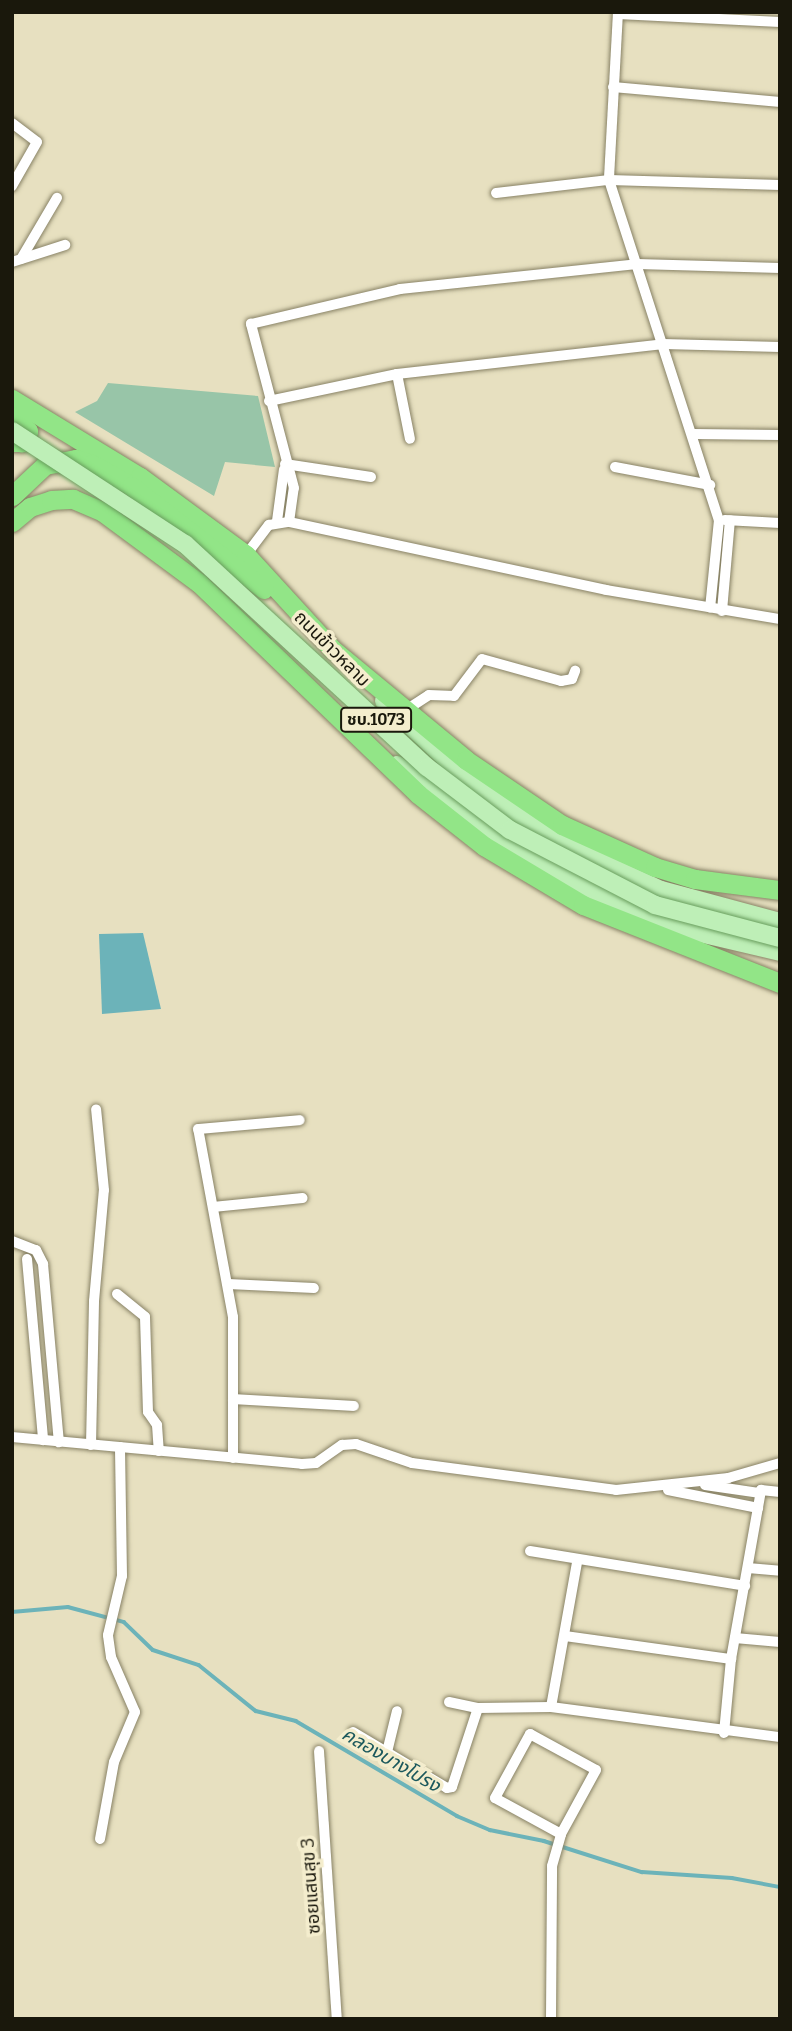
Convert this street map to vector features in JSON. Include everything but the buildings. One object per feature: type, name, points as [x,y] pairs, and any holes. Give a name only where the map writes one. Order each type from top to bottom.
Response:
[{"type":"highway","name":"ถนนข้าวหลาม","points":[[12,400],[140,477],[246,555],[295,613],[332,649]]},
{"type":"highway","points":[[12,416],[28,431],[25,440],[12,442]]},
{"type":"highway","points":[[12,496],[45,465],[76,459],[92,464],[131,486],[295,613]]},
{"type":"highway","points":[[12,522],[30,507],[51,500],[73,499],[103,512],[199,583],[374,748],[418,794],[484,846],[583,905],[780,983]]},
{"type":"highway","points":[[332,649],[466,760],[590,840],[695,879],[780,890]]},
{"type":"main road","name":"ถนนข้าวหลาม","points":[[12,431],[185,544],[427,767],[510,830],[655,905],[780,938]]},
{"type":"main road","name":"ถนนข้าวหลาม","points":[[332,649],[433,751],[474,785],[564,845],[615,870],[694,901],[780,922]]},
{"type":"main road","points":[[374,748],[505,842],[604,898],[687,930],[780,952]]},
{"type":"street","points":[[716,610],[725,520],[710,485],[609,180],[618,13],[780,22]]},
{"type":"street","points":[[613,88],[780,102]]},
{"type":"street","points":[[12,123],[37,142],[12,186]]},
{"type":"street","points":[[496,193],[609,180],[780,185]]},
{"type":"street","points":[[17,260],[57,198]]},
{"type":"street","points":[[17,260],[65,244]]},
{"type":"street","points":[[283,522],[285,464],[251,324],[400,289],[637,264],[780,268]]},
{"type":"street","points":[[269,401],[397,374],[663,344],[780,347]]},
{"type":"street","points":[[397,374],[410,439]]},
{"type":"street","points":[[693,433],[780,435]]},
{"type":"street","points":[[285,464],[371,477]]},
{"type":"street","points":[[615,467],[710,485]]},
{"type":"street","points":[[725,520],[780,523]]},
{"type":"street","points":[[246,555],[259,534],[283,522],[399,548],[716,610],[780,619]]},
{"type":"street","points":[[406,710],[429,695],[454,696],[482,659],[561,681],[572,679],[575,671]]},
{"type":"street","points":[[91,1445],[94,1301],[104,1190],[96,1109]]},
{"type":"street","points":[[233,1458],[228,1283],[198,1129],[300,1120]]},
{"type":"street","points":[[214,1207],[303,1198]]},
{"type":"street","points":[[12,1241],[36,1250],[43,1264],[59,1442]]},
{"type":"street","points":[[27,1259],[43,1440]]},
{"type":"street","points":[[228,1283],[314,1288]]},
{"type":"street","points":[[117,1294],[145,1317],[148,1412],[157,1425],[159,1451]]},
{"type":"street","points":[[233,1399],[354,1406]]},
{"type":"street","points":[[12,1437],[316,1463],[342,1445],[356,1444],[412,1463],[587,1489],[691,1483],[780,1463]]},
{"type":"street","points":[[100,1839],[114,1762],[135,1712],[111,1657],[111,1620],[122,1576],[120,1447]]},
{"type":"street","points":[[691,1483],[760,1493],[761,1490],[780,1492]]},
{"type":"street","points":[[654,1487],[758,1508]]},
{"type":"street","points":[[724,1733],[730,1659],[760,1493]]},
{"type":"street","points":[[530,1551],[577,1562],[745,1586]]},
{"type":"street","points":[[551,1707],[577,1562]]},
{"type":"street","points":[[748,1569],[780,1571]]},
{"type":"street","points":[[565,1636],[730,1659]]},
{"type":"street","points":[[735,1638],[780,1642]]},
{"type":"street","points":[[449,1702],[478,1708],[551,1707],[724,1733],[780,1737]]},
{"type":"street","points":[[353,1732],[452,1787],[478,1708]]},
{"type":"street","points":[[387,1752],[397,1711]]},
{"type":"street","points":[[551,2019],[556,1854],[561,1836],[596,1770],[530,1734],[495,1798],[561,1836]]},
{"type":"street","name":"ซอยแสนสุข 3","points":[[319,1751],[337,2019]]},
{"type":"green space","points":[[108,383],[258,396],[275,467],[225,462],[214,496],[75,412],[97,401]]},
{"type":"water","points":[[143,933],[161,1009],[102,1014],[99,934]]},
{"type":"waterway","name":"คลองบางโปรง","points":[[12,1612],[68,1607],[124,1622],[153,1650],[199,1665],[256,1711],[296,1721],[457,1816],[490,1830],[544,1841],[642,1872],[732,1878],[780,1887]]}]
